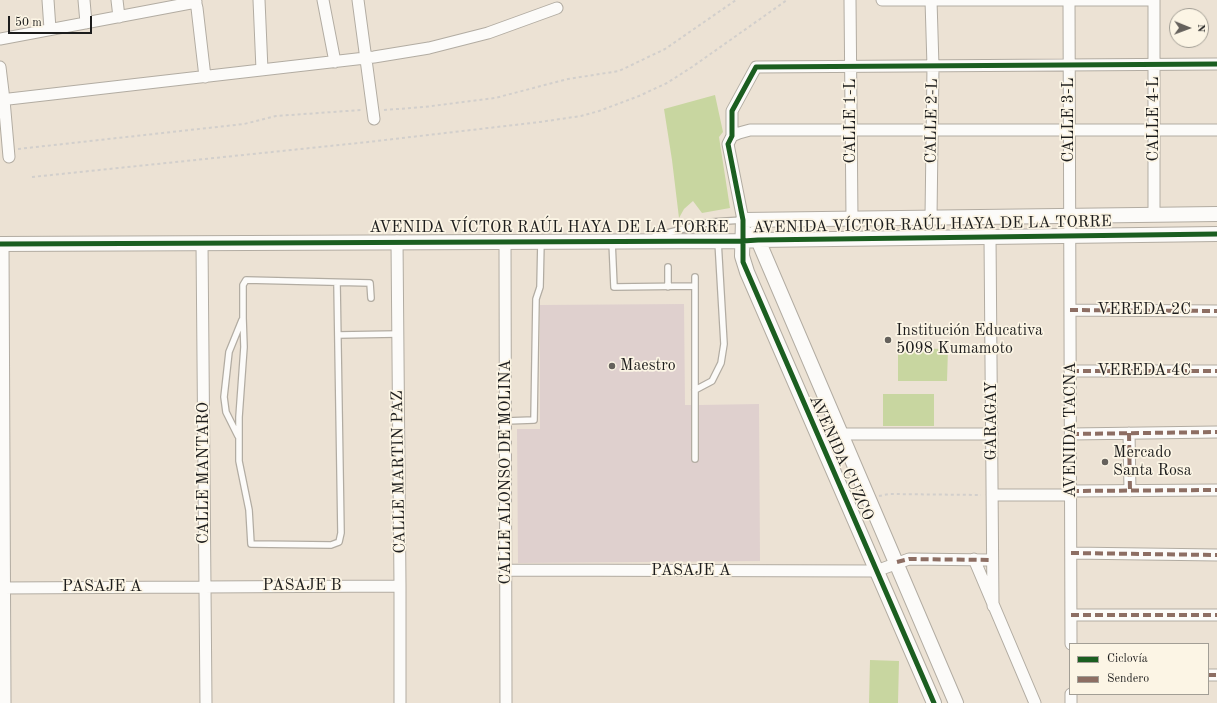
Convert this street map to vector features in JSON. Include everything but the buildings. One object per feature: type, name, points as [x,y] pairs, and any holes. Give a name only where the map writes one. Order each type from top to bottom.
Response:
[{"type":"street","points":[[48,0],[50,29]]},
{"type":"street","points":[[84,0],[86,23]]},
{"type":"street","points":[[117,0],[119,17]]},
{"type":"street","points":[[259,0],[262,70]]},
{"type":"street","points":[[323,0],[335,62]]},
{"type":"street","points":[[358,0],[374,118]]},
{"type":"street","name":"CALLE 1-L","points":[[850,0],[852,218]]},
{"type":"street","points":[[882,0],[1147,0]]},
{"type":"street","name":"CALLE 2-L","points":[[931,0],[933,66],[931,217]]},
{"type":"street","name":"CALLE 3-L","points":[[1069,0],[1069,216]]},
{"type":"street","name":"CALLE 4-L","points":[[1154,0],[1154,215]]},
{"type":"street","points":[[0,39],[195,1],[205,77]]},
{"type":"street","points":[[2,100],[335,62],[429,48],[488,33],[557,8]]},
{"type":"street","points":[[747,219],[728,144],[732,136],[732,111],[756,68],[1217,64]]},
{"type":"street","points":[[0,67],[2,100],[9,157]]},
{"type":"street","points":[[732,136],[750,130],[1217,130]]},
{"type":"street","name":"AVENIDA VÍCTOR RAÚL HAYA DE LA TORRE","points":[[747,219],[1217,214]]},
{"type":"street","name":"AVENIDA TACNA","points":[[1069,216],[1071,371],[1071,643]]},
{"type":"street","name":"AVENIDA CUZCO","points":[[747,219],[758,240],[956,703]]},
{"type":"street","name":"AVENIDA CUZCO","points":[[747,219],[743,241],[743,262],[746,272],[934,703]]},
{"type":"street","name":"AVENIDA VÍCTOR RAÚL HAYA DE LA TORRE","points":[[2,244],[743,241],[1217,234]]},
{"type":"street","name":"GARAGAY","points":[[990,237],[993,606]]},
{"type":"street","name":"CALLE MARTIN PAZ","points":[[397,242],[400,703]]},
{"type":"street","name":"CALLE ALONSO DE MOLINA","points":[[506,242],[506,703]]},
{"type":"street","name":"CALLE MANTARO","points":[[202,243],[206,703]]},
{"type":"street","points":[[2,244],[3,588],[5,703]]},
{"type":"street","name":"VEREDA 2C","points":[[1070,310],[1217,311]]},
{"type":"street","name":"VEREDA 4C","points":[[1071,371],[1217,371]]},
{"type":"street","points":[[1071,434],[1217,432]]},
{"type":"street","points":[[1129,433],[1130,491]]},
{"type":"street","points":[[841,434],[992,434]]},
{"type":"street","points":[[992,496],[1130,491],[1217,490]]},
{"type":"street","points":[[1071,553],[1217,555]]},
{"type":"street","points":[[876,571],[897,562],[909,559],[992,560]]},
{"type":"street","points":[[974,559],[1035,703]]},
{"type":"street","name":"PASAJE A","points":[[506,570],[876,571]]},
{"type":"street","name":"PASAJE B","points":[[204,587],[400,586]]},
{"type":"street","name":"PASAJE A","points":[[3,588],[204,587]]},
{"type":"street","points":[[1071,615],[1217,615]]},
{"type":"lane","name":"AVENIDA VÍCTOR RAÚL HAYA DE LA TORRE","points":[[637,241],[711,222],[747,219]]},
{"type":"lane","points":[[506,421],[534,420],[536,298],[540,287],[540,241]]},
{"type":"lane","points":[[612,241],[614,287],[695,286]]},
{"type":"lane","points":[[695,390],[712,381],[721,363],[724,344],[718,241]]},
{"type":"lane","points":[[668,267],[668,287]]},
{"type":"lane","points":[[695,277],[695,459]]},
{"type":"lane","points":[[337,283],[341,532],[338,542],[331,545],[251,544],[249,510],[240,461],[239,439],[244,347],[243,285],[246,280],[370,283],[371,298]]},
{"type":"lane","points":[[239,439],[226,412],[224,397],[230,352],[243,318]]},
{"type":"lane","points":[[338,335],[398,334]]},
{"type":"path","points":[[32,177],[368,142],[581,116],[640,96],[667,84],[787,0]]},
{"type":"path","points":[[868,497],[889,494],[992,496]]},
{"type":"green space","points":[[715,95],[723,132],[719,137],[730,208],[702,213],[693,201],[684,209],[679,218],[664,109]]},
{"type":"green space","points":[[898,348],[948,349],[947,381],[898,381]]},
{"type":"green space","points":[[883,394],[934,394],[934,426],[883,426]]},
{"type":"green space","points":[[870,660],[899,661],[898,703],[869,703]]},
{"type":"marked path","points":[[1070,310],[1217,311]]},
{"type":"marked path","points":[[1071,371],[1217,371]]},
{"type":"marked path","points":[[1071,434],[1217,432]]},
{"type":"marked path","points":[[1129,433],[1130,491]]},
{"type":"marked path","points":[[1071,491],[1217,490]]},
{"type":"marked path","points":[[1071,553],[1217,555]]},
{"type":"marked path","points":[[897,562],[909,559],[992,560]]},
{"type":"marked path","points":[[1071,615],[1217,615]]},
{"type":"marked path","points":[[1209,675],[1217,675]]},
{"type":"cycle path","points":[[934,703],[743,262],[743,220],[728,144],[732,136],[732,111],[756,67],[1217,64]]},
{"type":"cycle path","points":[[0,244],[743,241],[1217,234]]},
{"type":"place","name":"Institución Educativa 5098 Kumamoto","points":[[888,340]]},
{"type":"place","name":"Maestro","points":[[612,366]]},
{"type":"place","name":"Mercado Santa Rosa","points":[[1105,462]]}]
